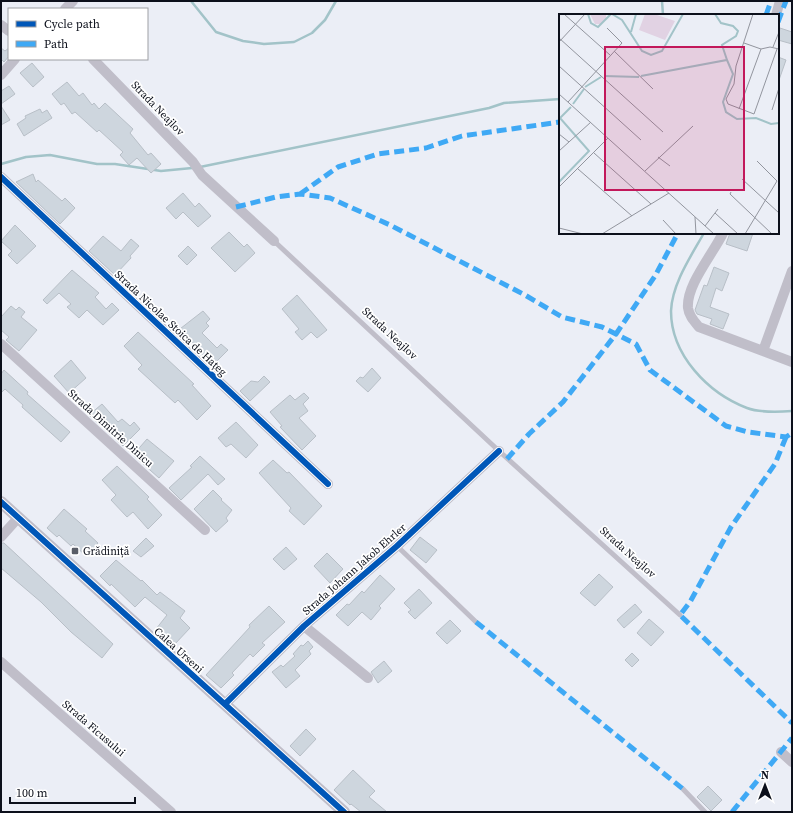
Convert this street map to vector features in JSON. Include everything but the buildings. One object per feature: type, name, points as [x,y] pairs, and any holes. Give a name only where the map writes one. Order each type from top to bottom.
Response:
[{"type":"street","points":[[65,8],[73,1]]},
{"type":"street","points":[[776,14],[780,1]]},
{"type":"street","points":[[1,75],[15,60]]},
{"type":"street","name":"Strada Neajlov","points":[[94,60],[193,162],[202,176],[274,241]]},
{"type":"street","name":"Strada Nicolae Stoica de Hațeg","points":[[1,177],[328,484]]},
{"type":"street","points":[[723,234],[702,270],[690,295],[688,308],[691,319],[698,327],[792,362]]},
{"type":"street","points":[[763,351],[792,271]]},
{"type":"street","name":"Strada Dimitrie Dinicu","points":[[1,344],[205,530]]},
{"type":"street","name":"Strada Johann Jakob Ehrler","points":[[225,704],[304,626],[397,546],[498,451]]},
{"type":"street","name":"Calea Urseni","points":[[1,502],[344,812]]},
{"type":"street","points":[[1,537],[18,518]]},
{"type":"street","points":[[304,626],[368,678]]},
{"type":"street","name":"Strada Ficusului","points":[[1,662],[171,812]]},
{"type":"street","points":[[781,752],[792,762]]},
{"type":"lane","name":"Strada Neajlov","points":[[274,241],[498,451],[680,615]]},
{"type":"lane","points":[[397,546],[476,622]]},
{"type":"lane","points":[[683,790],[705,812]]},
{"type":"waterway","points":[[191,1],[216,32],[243,41],[264,44],[294,42],[312,33],[325,20],[336,1]]},
{"type":"waterway","points":[[662,1],[663,14]]},
{"type":"waterway","points":[[200,167],[489,108],[504,103],[559,99]]},
{"type":"waterway","points":[[1,164],[26,157],[50,155],[97,164],[115,164],[161,171],[192,168]]},
{"type":"waterway","points":[[703,234],[683,270],[672,301],[671,311],[677,343],[694,370],[719,393],[747,408],[758,411],[792,411]]},
{"type":"marked path","points":[[766,14],[771,1]]},
{"type":"marked path","points":[[779,19],[786,1]]},
{"type":"marked path","points":[[300,194],[338,167],[378,154],[426,148],[462,136],[559,122]]},
{"type":"marked path","points":[[236,207],[276,197],[300,194],[330,198],[390,225],[525,295],[562,317],[602,327],[636,344],[650,370],[726,426],[748,432],[786,437],[792,433]]},
{"type":"marked path","points":[[507,459],[529,434],[563,402],[616,334],[655,276],[677,234]]},
{"type":"marked path","points":[[786,437],[775,464],[731,527],[690,602],[680,615],[792,723]]},
{"type":"marked path","points":[[476,622],[683,789]]},
{"type":"marked path","points":[[732,812],[792,738]]},
{"type":"cycle path","points":[[1,177],[328,484]]},
{"type":"cycle path","points":[[225,704],[304,626],[397,546],[499,451]]},
{"type":"cycle path","points":[[1,502],[344,812]]},
{"type":"place","name":"Grădiniță","points":[[75,551]]}]
